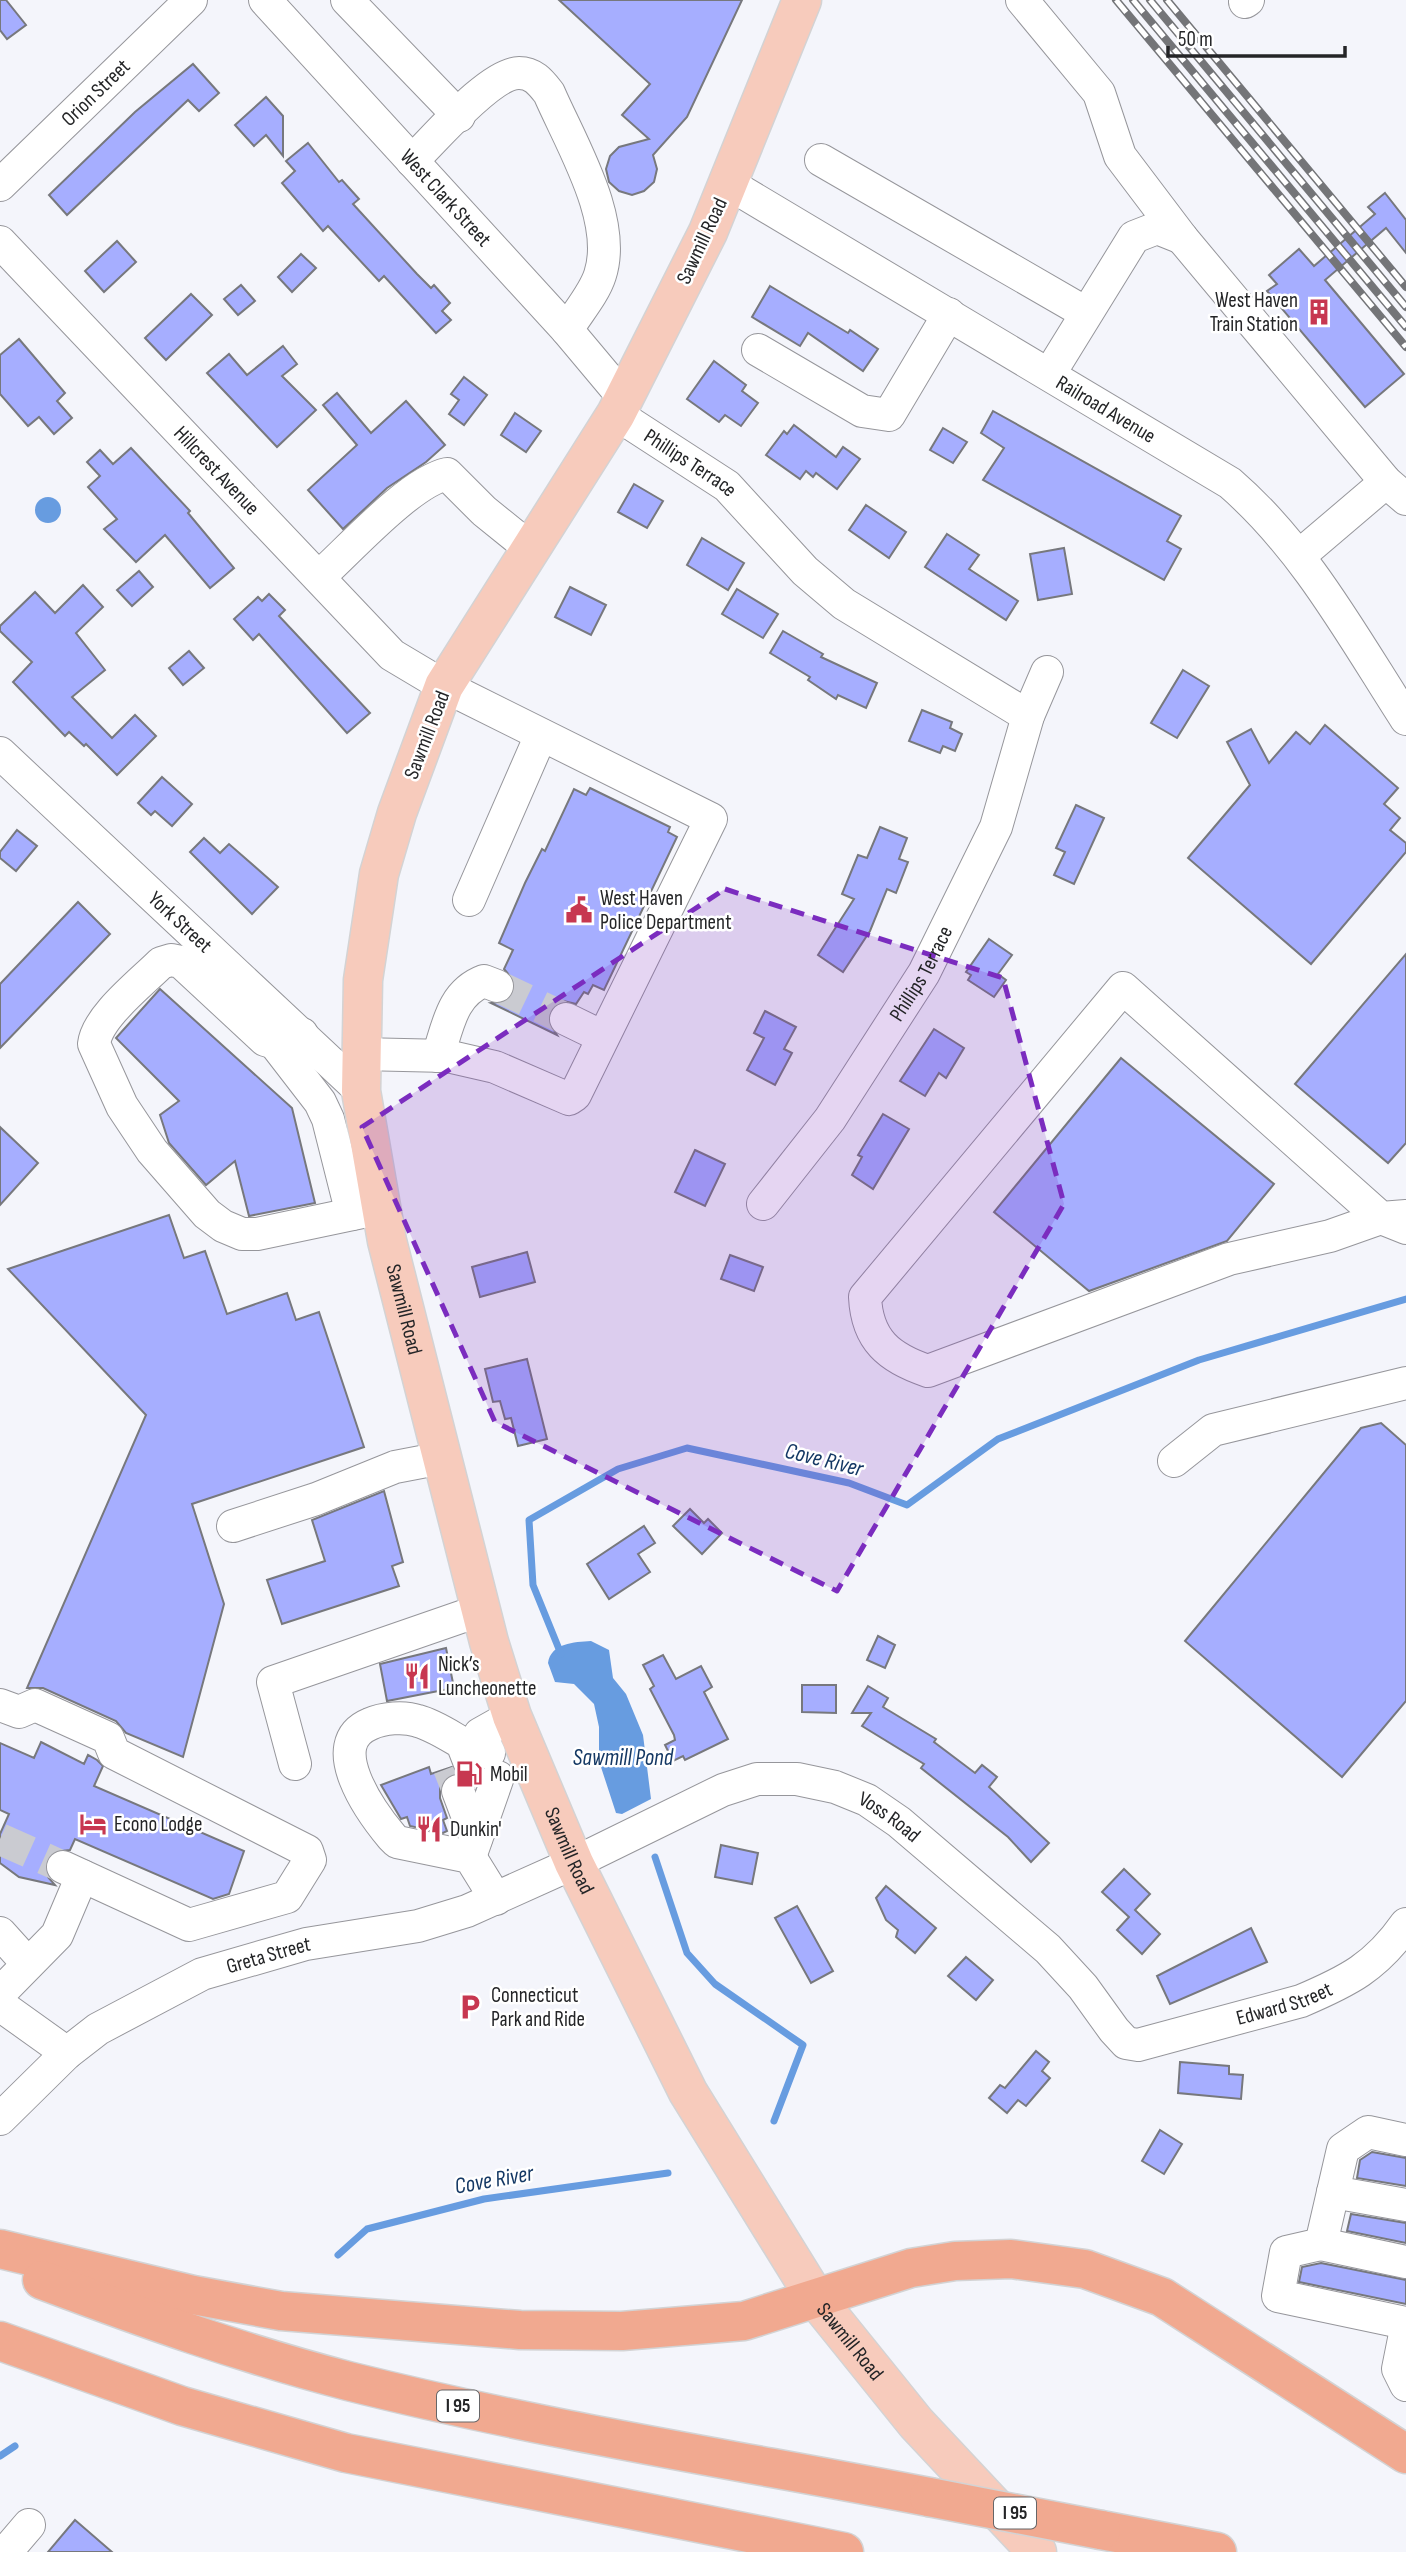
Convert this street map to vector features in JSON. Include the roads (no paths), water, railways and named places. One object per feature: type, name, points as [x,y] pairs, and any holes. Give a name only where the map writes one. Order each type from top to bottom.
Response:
[{"type":"highway","points":[[0,2249],[193,2295],[270,2309],[520,2330],[622,2331],[744,2322],[911,2268],[955,2261],[1012,2259],[1085,2269],[1162,2297],[1406,2454]]},
{"type":"highway","name":"I 95","points":[[0,2263],[184,2332],[347,2381],[514,2417],[1217,2552]]},
{"type":"highway","points":[[0,2341],[182,2406],[346,2452],[844,2552]]},
{"type":"main road","name":"Sawmill Road","points":[[802,0],[708,232],[620,406],[444,685],[397,813],[379,874],[366,958],[360,1054],[366,1211],[442,1458],[481,1611],[477,1778],[574,1863],[688,2092],[816,2299],[916,2423],[1037,2552]]},
{"type":"street","name":"Orion Street","points":[[0,185],[191,0]]},
{"type":"street","name":"West Clark Street","points":[[265,0],[567,330],[620,406]]},
{"type":"street","points":[[347,0],[458,116]]},
{"type":"street","points":[[1022,0],[1099,93],[1120,156],[1182,238],[1396,490],[1299,555]]},
{"type":"street","points":[[412,161],[496,81],[519,73],[537,78],[549,93],[600,212],[606,250],[599,277],[567,330]]},
{"type":"street","points":[[821,160],[1086,313]]},
{"type":"street","name":"Railroad Avenue","points":[[729,184],[1224,478],[1265,514],[1299,555],[1406,719]]},
{"type":"street","points":[[1050,373],[1128,244],[1139,233],[1157,228],[1182,238]]},
{"type":"street","name":"Hillcrest Avenue","points":[[0,242],[320,576],[391,655],[444,685],[711,820],[603,1037]]},
{"type":"street","points":[[758,350],[862,411],[889,415],[949,314]]},
{"type":"street","name":"Phillips Terrace","points":[[620,406],[727,486],[804,571],[844,604],[1028,716]]},
{"type":"street","points":[[320,576],[416,489],[435,477],[447,474],[456,480],[484,511],[531,549]]},
{"type":"street","name":"Phillips Terrace","points":[[763,1204],[830,1119],[924,973],[996,827],[1028,716],[1048,672]]},
{"type":"street","points":[[469,900],[541,735]]},
{"type":"street","name":"York Street","points":[[0,753],[289,1040],[361,1091]]},
{"type":"street","points":[[172,960],[181,962],[265,1040],[289,1040],[328,1119],[366,1211],[257,1234],[242,1234],[223,1226],[207,1214],[131,1122],[94,1044],[95,1032],[161,963],[172,960]]},
{"type":"street","points":[[438,1055],[463,992],[484,981],[497,986]]},
{"type":"street","points":[[1123,988],[1397,1221],[1229,1259],[929,1371],[901,1362],[878,1341],[866,1318],[865,1297],[1123,988]]},
{"type":"street","points":[[360,1054],[438,1055],[495,1067],[569,1099],[575,1095],[603,1037],[566,1019]]},
{"type":"street","points":[[1174,1461],[1213,1430],[1406,1383]]},
{"type":"street","points":[[233,1526],[316,1499],[395,1467],[442,1458]]},
{"type":"street","points":[[295,1764],[273,1682],[481,1611]]},
{"type":"street","points":[[0,1705],[19,1712],[35,1705],[108,1738],[114,1753],[307,1851],[310,1860],[287,1897],[189,1925],[72,1872],[57,1935],[0,1993]]},
{"type":"street","points":[[477,1778],[397,1842],[387,1832],[375,1810],[367,1804],[361,1793],[349,1759],[351,1741],[363,1727],[398,1719],[419,1721],[477,1778],[496,1899]]},
{"type":"street","name":"Voss Road","points":[[574,1863],[741,1783],[757,1779],[797,1779],[835,1787],[867,1800],[913,1833],[1048,1949],[1083,1987],[1126,2043],[1138,2045]]},
{"type":"street","name":"Greta Street","points":[[0,2119],[68,2053],[98,2029],[202,1974],[306,1944],[418,1926],[496,1899],[574,1863]]},
{"type":"street","points":[[287,1897],[306,1944]]},
{"type":"street","name":"Edward Street","points":[[1138,2045],[1301,2001],[1326,1990],[1368,1968],[1389,1948],[1406,1924]]},
{"type":"street","points":[[0,1933],[27,1964]]},
{"type":"street","points":[[0,2005],[68,2053]]},
{"type":"street","points":[[1321,2244],[1343,2149],[1368,2132],[1406,2140]]},
{"type":"street","points":[[1333,2192],[1406,2205]]},
{"type":"street","points":[[1406,2262],[1321,2244],[1286,2252],[1278,2296],[1406,2323]]},
{"type":"street","points":[[1406,2329],[1398,2370],[1406,2385]]},
{"type":"street","points":[[6,2552],[29,2525]]},
{"type":"water","points":[[48,497],[58,500],[61,510],[58,520],[48,523],[38,520],[35,510],[38,500]]},
{"type":"water","name":"Sawmill Pond","points":[[591,1641],[609,1650],[613,1678],[626,1694],[643,1735],[651,1799],[622,1814],[616,1813],[599,1761],[599,1727],[594,1704],[574,1684],[555,1682],[548,1663],[550,1656],[558,1648],[571,1643]]},
{"type":"waterway","name":"Cove River","points":[[561,1654],[533,1585],[529,1520],[618,1469],[687,1448],[849,1483],[907,1505],[998,1439],[1199,1360],[1406,1299]]},
{"type":"waterway","name":"Cove River","points":[[655,1857],[687,1953],[715,1984],[803,2045],[774,2121]]},
{"type":"waterway","name":"Cove River","points":[[338,2255],[367,2229],[484,2199],[668,2173]]},
{"type":"waterway","name":"Cove River","points":[[0,2456],[15,2446]]},
{"type":"tunnel","points":[[497,986],[566,1019]]},
{"type":"tunnel","points":[[449,1768],[458,1791]]},
{"type":"tunnel","points":[[0,1839],[63,1867]]},
{"type":"railway","points":[[1116,0],[1406,347]]},
{"type":"railway","points":[[1133,0],[1406,327]]},
{"type":"railway","points":[[1150,0],[1406,307]]},
{"type":"railway","points":[[1167,0],[1406,287]]},
{"type":"place","name":"West Haven Train Station","points":[[1319,312]]},
{"type":"place","name":"West Haven Police Department","points":[[579,910]]},
{"type":"place","name":"Nick’s Luncheonette","points":[[417,1676]]},
{"type":"place","name":"Mobil","points":[[469,1774]]},
{"type":"place","name":"Econo Lodge","points":[[93,1824]]},
{"type":"place","name":"Dunkin'","points":[[429,1829]]},
{"type":"place","name":"Connecticut Park and Ride","points":[[470,2007]]}]
